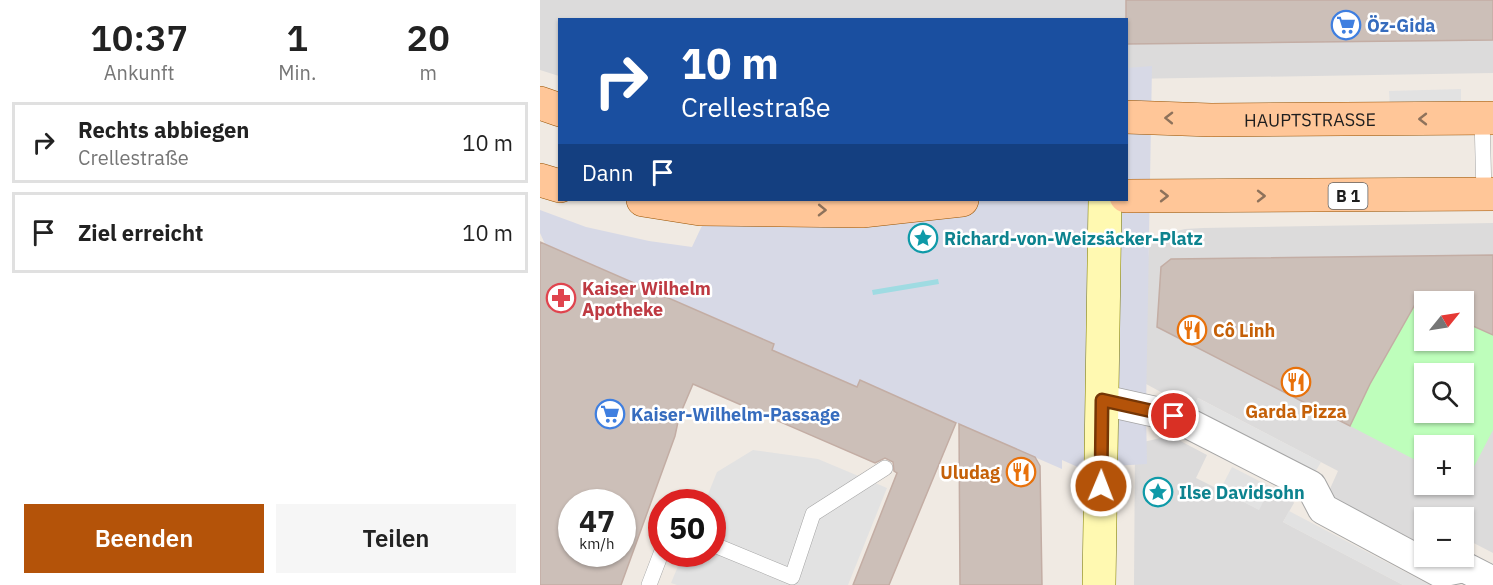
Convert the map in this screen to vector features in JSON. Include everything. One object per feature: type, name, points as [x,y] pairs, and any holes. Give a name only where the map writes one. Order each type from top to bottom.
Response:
[{"type":"main road","points":[[540,103],[558,109]]},
{"type":"main road","name":"HAUPTSTRASSE","points":[[1128,117],[1210,120],[1487,118]]},
{"type":"main road","points":[[540,180],[558,185]]},
{"type":"main road","name":"B 1","points":[[1128,196],[1489,194]]},
{"type":"main road","points":[[649,201],[700,209],[862,211],[953,201]]},
{"type":"main road","points":[[1099,585],[1105,201]]},
{"type":"street","points":[[1102,400],[1174,416],[1311,486],[1323,509],[1440,572],[1464,567],[1493,582]]},
{"type":"lane","points":[[1487,118],[1489,194]]},
{"type":"lane","points":[[726,550],[792,578],[813,514],[885,468]]},
{"type":"lane","points":[[649,585],[656,567]]},
{"type":"shaded area","points":[[540,0],[1493,0],[1493,73],[1128,79],[1128,18],[558,18],[558,76],[540,70]]},
{"type":"shaded area","name":"Richard-von-Weizsäcker-Platz","points":[[1152,66],[1147,464],[1080,468],[1062,460],[1062,469],[883,391],[863,386],[864,381],[860,380],[857,387],[772,350],[774,344],[772,342],[771,345],[752,334],[545,244],[540,233],[540,210],[586,227],[649,241],[692,247],[714,201],[1128,201],[1128,68]]},
{"type":"shaded area","points":[[1461,89],[1461,108],[1390,109],[1389,91]]},
{"type":"shaded area","points":[[1493,223],[1493,553],[1474,543],[1474,507],[1414,507],[1414,540],[1332,497],[1329,491],[1338,471],[1198,398],[1190,408],[1137,379],[1149,247],[1161,235],[1185,229]]},
{"type":"shaded area","points":[[1198,398],[1321,462],[1314,474],[1190,408]]},
{"type":"shaded area","points":[[1173,435],[1207,455],[1196,478],[1258,509],[1270,488],[1291,497],[1294,503],[1283,522],[1403,585],[1134,585],[1135,444]]},
{"type":"shaded area","points":[[753,450],[818,459],[887,488],[848,585],[677,585],[671,583],[678,567],[726,567],[726,489],[710,489],[717,472]]},
{"type":"shaded area","points":[[1232,467],[1273,488],[1270,489],[1259,510],[1220,490]]},
{"type":"shaded area","points":[[1289,511],[1430,585],[1403,585],[1283,522]]},
{"type":"green space","points":[[1414,306],[1414,351],[1474,351],[1474,326],[1493,335],[1493,430],[1474,467],[1474,435],[1414,435],[1414,459],[1350,426],[1370,384]]},
{"type":"water","points":[[938,279],[939,284],[873,295],[872,290]]},
{"type":"building","points":[[1126,0],[1493,0],[1493,40],[1128,44],[1128,18],[1126,18]]},
{"type":"building","name":"Kaiser-Wilhelm-Passage","points":[[540,242],[774,344],[772,350],[857,387],[860,380],[956,423],[889,585],[853,585],[897,473],[894,471],[893,462],[885,458],[875,463],[693,384],[679,417],[675,436],[656,489],[648,489],[648,510],[636,544],[636,489],[558,489],[558,567],[628,567],[621,585],[540,585]]},
{"type":"building","points":[[1493,255],[1493,335],[1474,326],[1474,291],[1414,291],[1414,306],[1370,384],[1350,426],[1157,327],[1161,267],[1171,259]]},
{"type":"building","points":[[959,424],[1035,457],[1040,466],[1042,585],[960,585]]},
{"type":"place","name":"Öz-Gida","points":[[1346,25]]},
{"type":"place","name":"Richard-von-Weizsäcker-Platz","points":[[923,238]]},
{"type":"place","name":"Kaiser Wilhelm Apotheke","points":[[561,298]]},
{"type":"place","name":"Cô Linh","points":[[1192,330]]},
{"type":"place","name":"Garda Pizza","points":[[1296,382]]},
{"type":"place","name":"Kaiser-Wilhelm-Passage","points":[[610,414]]},
{"type":"place","name":"Uludag","points":[[1021,472]]},
{"type":"place","name":"Ilse Davidsohn","points":[[1158,492]]},
{"type":"route","points":[[1101,486],[1102,400],[1174,416]]}]
